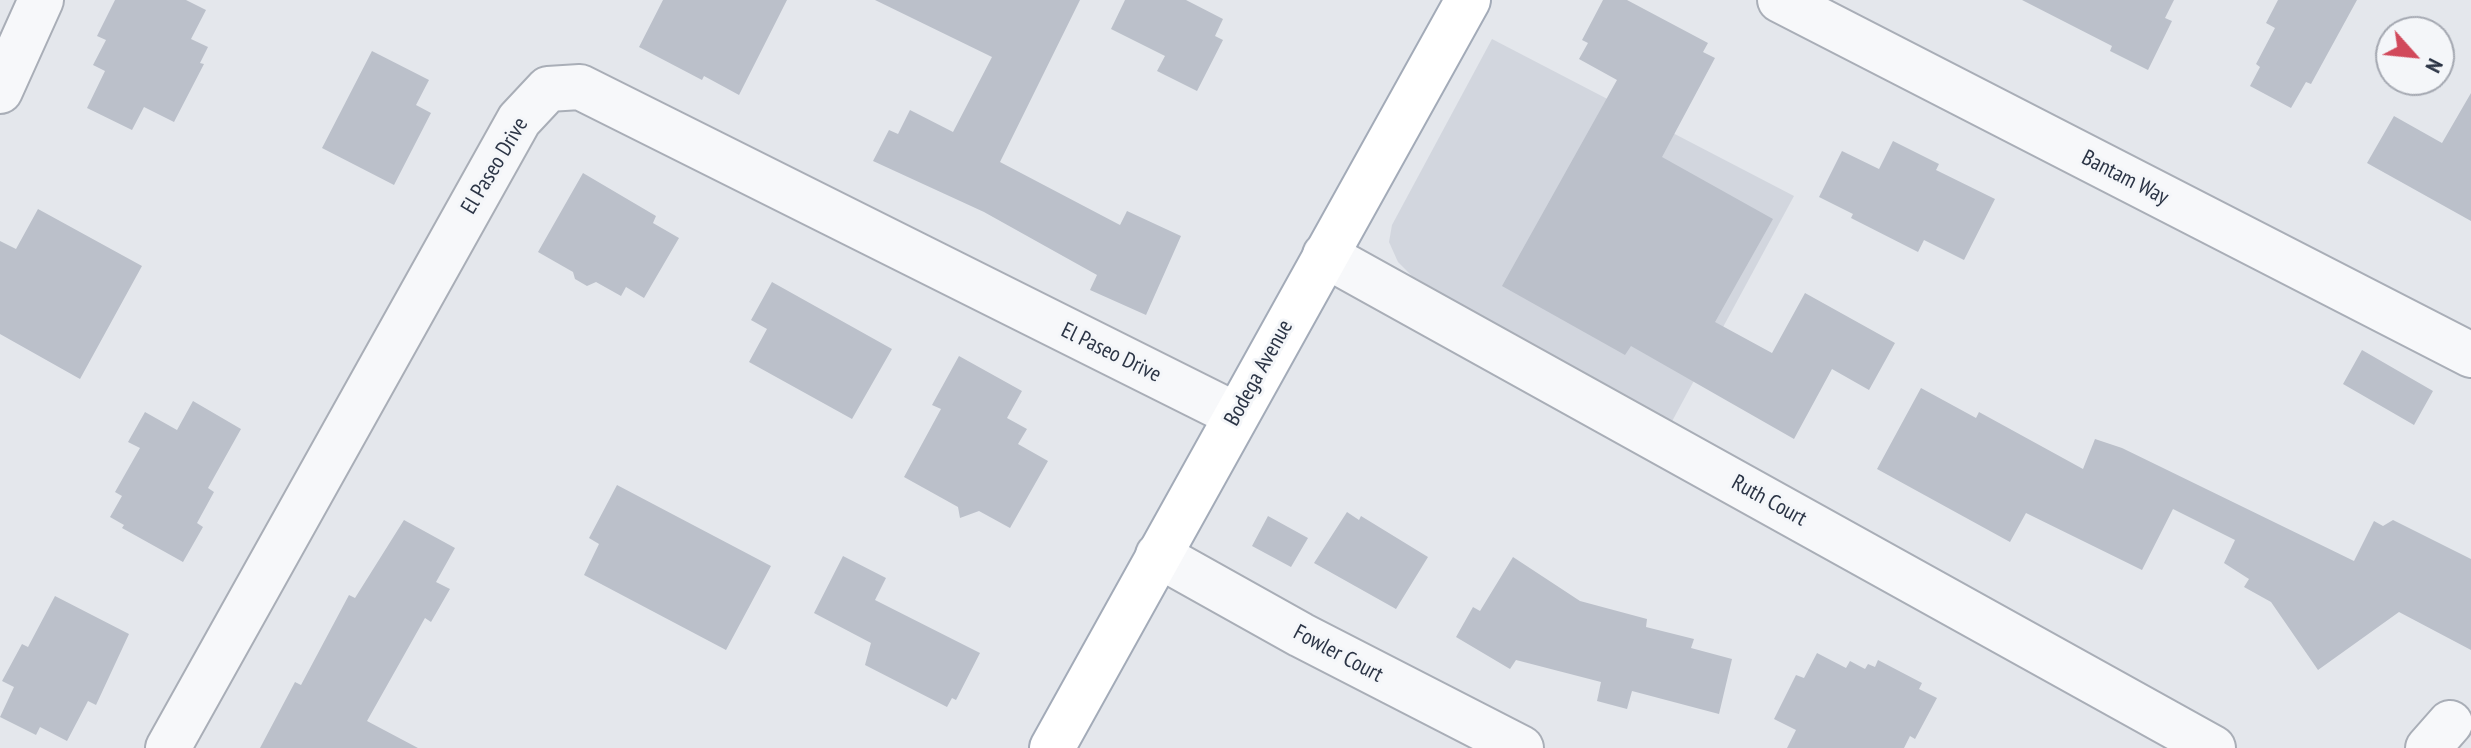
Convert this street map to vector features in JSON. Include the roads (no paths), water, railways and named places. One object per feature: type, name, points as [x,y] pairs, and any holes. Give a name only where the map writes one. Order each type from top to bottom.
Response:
[{"type":"main road","name":"Bodega Avenue","points":[[1052,748],[1468,0]]},
{"type":"street","points":[[0,91],[41,0]]},
{"type":"street","name":"Bantam Way","points":[[1780,0],[2471,355]]},
{"type":"street","name":"El Paseo Drive","points":[[168,748],[519,120],[548,89],[580,87],[1236,415]]},
{"type":"street","name":"Ruth Court","points":[[1325,255],[2213,748]]},
{"type":"street","name":"Fowler Court","points":[[1158,555],[1301,635],[1521,748]]}]
